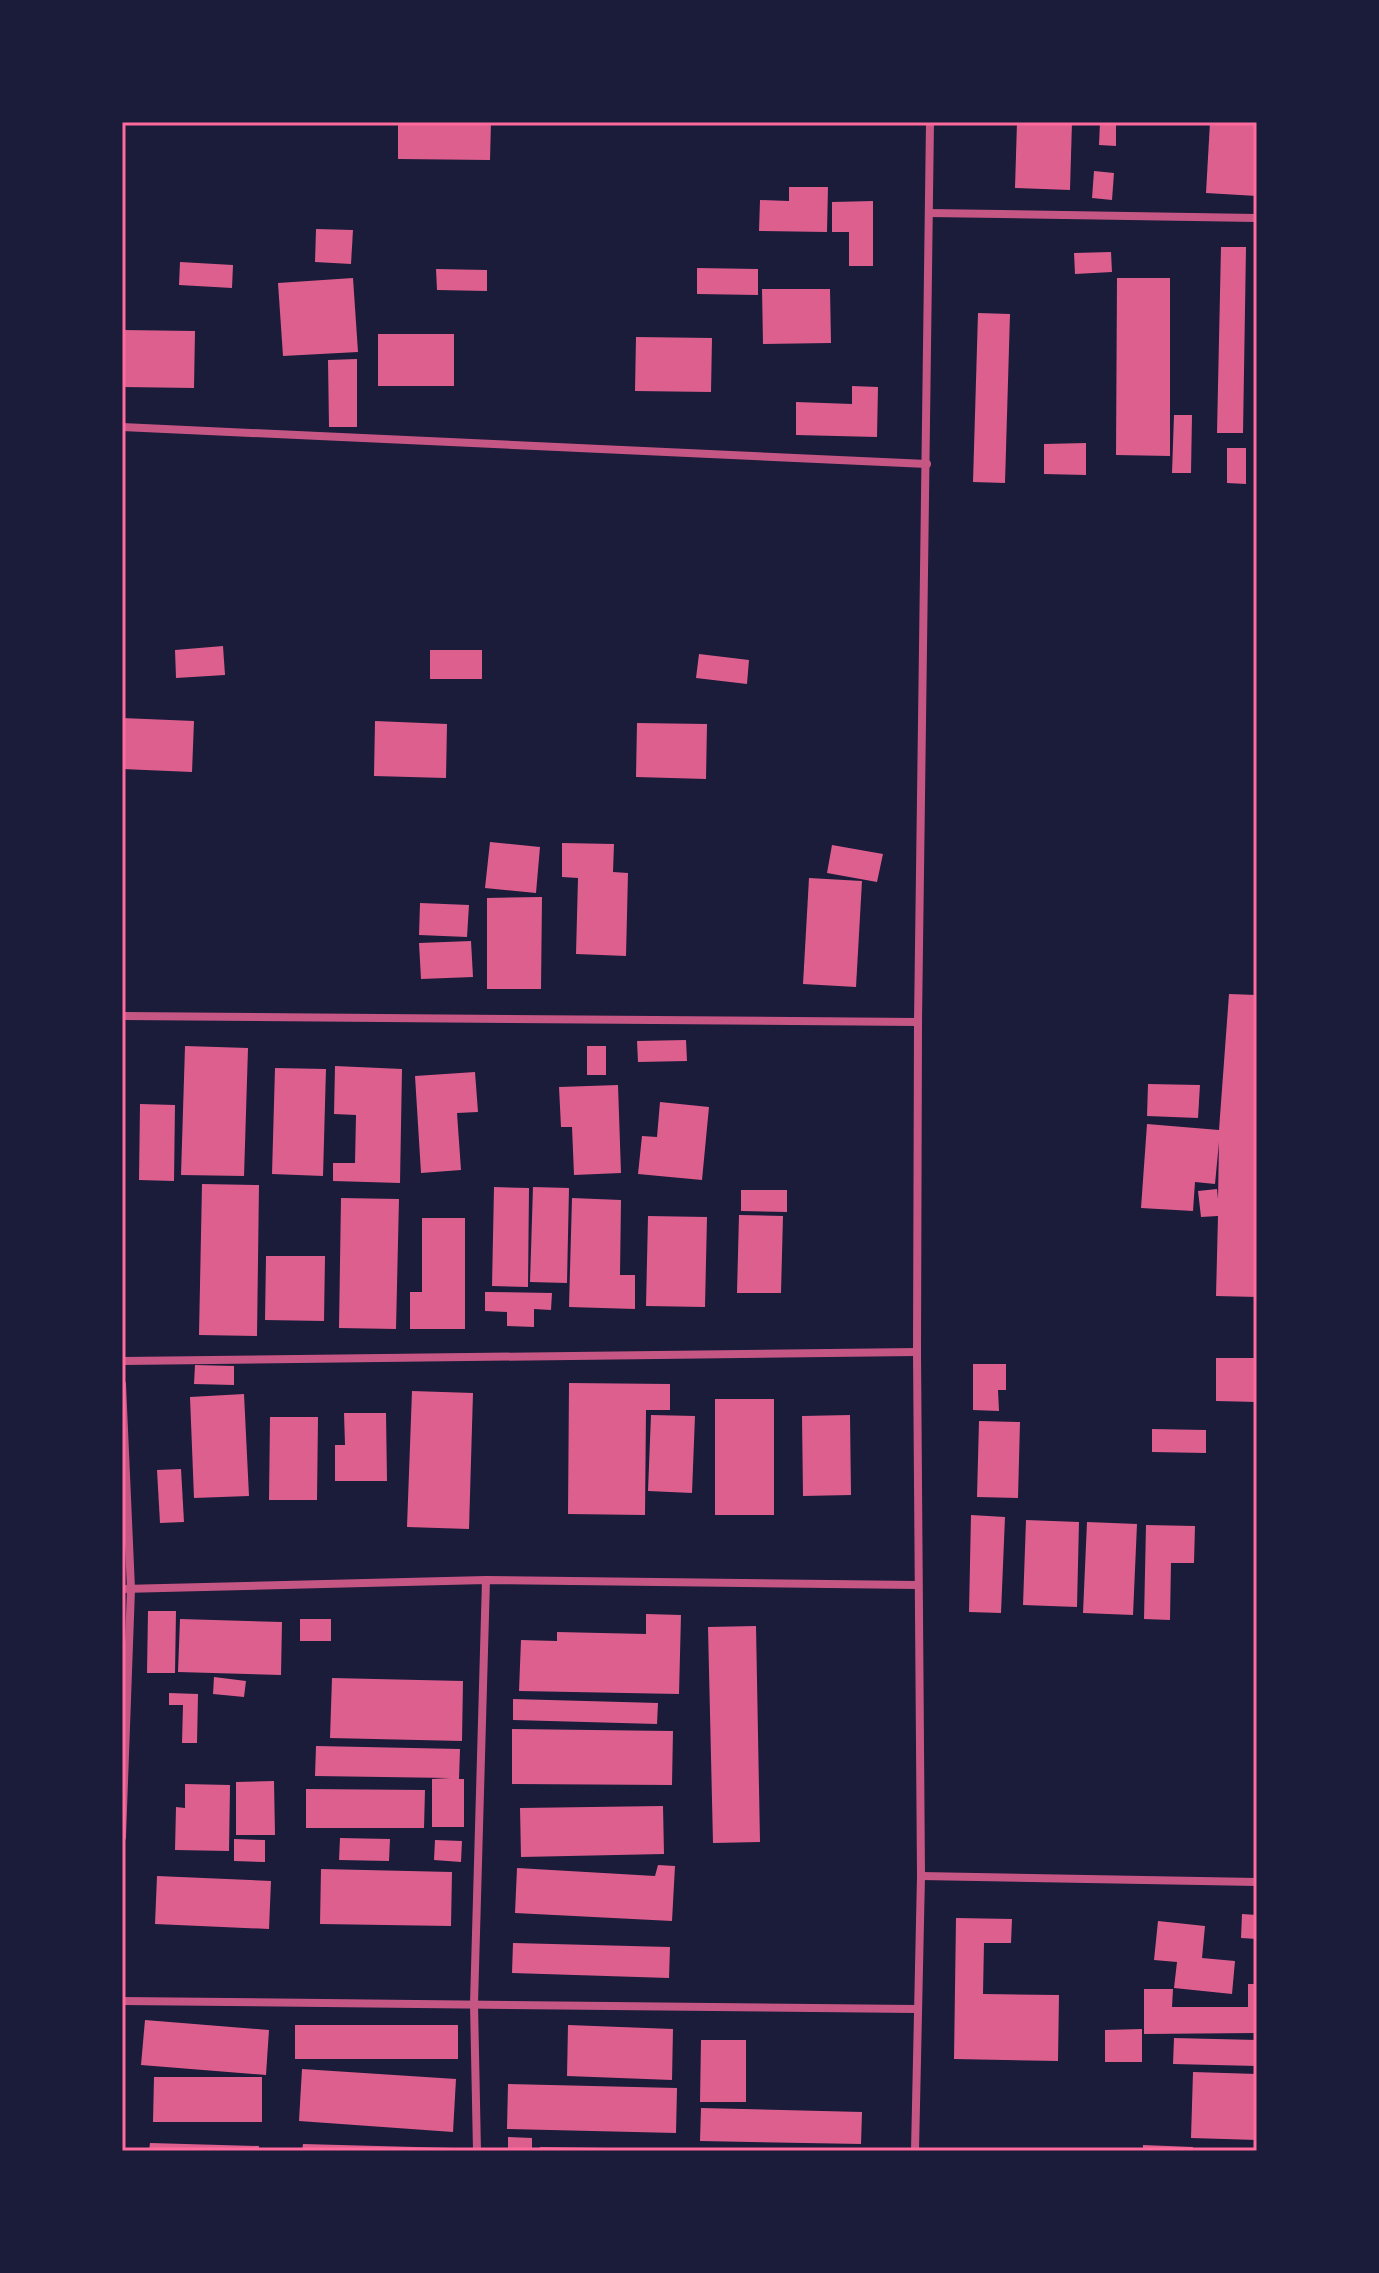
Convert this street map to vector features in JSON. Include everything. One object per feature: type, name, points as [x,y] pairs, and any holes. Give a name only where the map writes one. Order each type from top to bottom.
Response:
[{"type":"street","points":[[915,2151],[921,1876],[918,1022],[930,122]]},
{"type":"street","points":[[929,213],[1257,218]]},
{"type":"street","points":[[122,427],[927,464]]},
{"type":"street","points":[[122,1016],[918,1022]]},
{"type":"street","points":[[122,1361],[917,1352]]},
{"type":"street","points":[[122,1384],[127,1589],[122,1837]]},
{"type":"street","points":[[127,1589],[486,1580],[918,1585]]},
{"type":"street","points":[[477,2151],[474,2004],[486,1580]]},
{"type":"street","points":[[921,1876],[1257,1882]]},
{"type":"street","points":[[122,2001],[917,2009]]},
{"type":"building","points":[[398,122],[491,122],[490,160],[398,159]]},
{"type":"building","points":[[1017,122],[1072,122],[1070,190],[1015,188]]},
{"type":"building","points":[[1100,122],[1116,122],[1116,146],[1099,145]]},
{"type":"building","points":[[1210,122],[1257,122],[1257,196],[1206,193]]},
{"type":"building","points":[[1094,171],[1114,173],[1112,200],[1092,198]]},
{"type":"building","points":[[789,187],[828,187],[827,232],[759,231],[760,200],[789,201]]},
{"type":"building","points":[[873,201],[873,266],[849,266],[849,232],[832,232],[832,202]]},
{"type":"building","points":[[316,229],[353,230],[351,264],[315,262]]},
{"type":"building","points":[[1221,247],[1246,247],[1243,433],[1217,433]]},
{"type":"building","points":[[1111,252],[1112,272],[1075,274],[1074,253]]},
{"type":"building","points":[[180,262],[233,265],[232,288],[179,285]]},
{"type":"building","points":[[697,268],[758,269],[758,295],[697,294]]},
{"type":"building","points":[[436,269],[487,270],[487,291],[437,290]]},
{"type":"building","points":[[353,278],[358,352],[283,356],[278,283]]},
{"type":"building","points":[[1117,278],[1170,278],[1170,456],[1116,455]]},
{"type":"building","points":[[762,289],[830,289],[831,343],[763,344]]},
{"type":"building","points":[[978,313],[1010,314],[1005,483],[973,482]]},
{"type":"building","points":[[122,330],[195,331],[194,388],[122,387]]},
{"type":"building","points":[[378,334],[454,334],[454,386],[378,386]]},
{"type":"building","points":[[636,337],[712,338],[711,392],[635,391]]},
{"type":"building","points":[[357,359],[357,427],[329,427],[328,360]]},
{"type":"building","points":[[852,386],[878,387],[877,437],[796,435],[796,402],[852,404]]},
{"type":"building","points":[[1174,415],[1192,415],[1191,473],[1172,473]]},
{"type":"building","points":[[1086,443],[1086,475],[1044,474],[1044,444]]},
{"type":"building","points":[[1227,448],[1246,448],[1246,484],[1227,483]]},
{"type":"building","points":[[223,646],[225,675],[176,678],[175,650]]},
{"type":"building","points":[[430,650],[482,650],[482,679],[430,679]]},
{"type":"building","points":[[699,654],[749,660],[747,684],[696,678]]},
{"type":"building","points":[[122,718],[194,721],[192,772],[122,769]]},
{"type":"building","points":[[375,721],[447,724],[446,778],[374,776]]},
{"type":"building","points":[[637,723],[707,724],[706,779],[636,777]]},
{"type":"building","points":[[490,842],[540,847],[536,893],[485,888]]},
{"type":"building","points":[[562,843],[614,844],[613,872],[628,873],[626,956],[576,954],[578,878],[562,877]]},
{"type":"building","points":[[832,845],[883,854],[877,882],[827,873]]},
{"type":"building","points":[[809,878],[862,881],[856,987],[803,984]]},
{"type":"building","points":[[542,897],[541,989],[487,989],[487,898]]},
{"type":"building","points":[[420,903],[469,905],[467,937],[419,935]]},
{"type":"building","points":[[471,941],[473,977],[421,979],[419,943]]},
{"type":"building","points":[[1229,994],[1257,995],[1257,1297],[1216,1296],[1218,1216],[1201,1217],[1198,1191],[1217,1189],[1218,1199],[1219,1142],[1215,1184],[1195,1182],[1193,1211],[1141,1208],[1147,1124],[1219,1130]]},
{"type":"building","points":[[686,1040],[687,1061],[638,1062],[637,1041]]},
{"type":"building","points":[[185,1046],[248,1048],[244,1176],[181,1175]]},
{"type":"building","points":[[587,1046],[606,1046],[606,1075],[587,1075]]},
{"type":"building","points":[[335,1066],[402,1069],[400,1183],[333,1181],[333,1163],[355,1163],[356,1115],[334,1114]]},
{"type":"building","points":[[275,1068],[326,1069],[323,1176],[272,1174]]},
{"type":"building","points":[[475,1072],[478,1112],[457,1113],[461,1170],[421,1173],[415,1076]]},
{"type":"building","points":[[1148,1084],[1200,1085],[1198,1118],[1147,1116]]},
{"type":"building","points":[[618,1085],[621,1173],[574,1175],[572,1127],[561,1127],[559,1087]]},
{"type":"building","points":[[660,1102],[709,1107],[702,1180],[638,1174],[642,1136],[657,1137]]},
{"type":"building","points":[[140,1104],[175,1105],[174,1181],[139,1180]]},
{"type":"building","points":[[202,1184],[259,1185],[257,1336],[199,1335]]},
{"type":"building","points":[[494,1187],[529,1188],[528,1287],[492,1286]]},
{"type":"building","points":[[533,1187],[569,1188],[567,1283],[530,1282]]},
{"type":"building","points":[[741,1190],[787,1190],[787,1212],[741,1211]]},
{"type":"building","points":[[341,1198],[399,1199],[396,1329],[339,1328]]},
{"type":"building","points":[[572,1198],[621,1200],[620,1275],[635,1275],[635,1309],[569,1307]]},
{"type":"building","points":[[739,1215],[783,1216],[781,1293],[737,1293]]},
{"type":"building","points":[[648,1216],[707,1217],[705,1307],[646,1306]]},
{"type":"building","points":[[422,1218],[465,1218],[465,1329],[410,1329],[410,1292],[422,1292]]},
{"type":"building","points":[[266,1256],[325,1256],[324,1321],[265,1320]]},
{"type":"building","points":[[485,1292],[552,1293],[551,1310],[534,1309],[534,1327],[507,1326],[507,1312],[485,1311]]},
{"type":"building","points":[[1216,1358],[1257,1358],[1257,1402],[1216,1401]]},
{"type":"building","points":[[973,1364],[1006,1364],[1006,1390],[998,1390],[999,1411],[973,1410]]},
{"type":"building","points":[[195,1365],[234,1366],[234,1385],[194,1384]]},
{"type":"building","points":[[569,1383],[670,1384],[670,1410],[646,1410],[645,1515],[568,1514]]},
{"type":"building","points":[[412,1391],[473,1393],[469,1529],[407,1527]]},
{"type":"building","points":[[244,1394],[249,1496],[194,1498],[190,1397]]},
{"type":"building","points":[[715,1399],[774,1399],[774,1515],[715,1515]]},
{"type":"building","points":[[344,1413],[386,1413],[387,1481],[335,1481],[335,1445],[345,1445]]},
{"type":"building","points":[[651,1415],[695,1416],[692,1493],[648,1491]]},
{"type":"building","points":[[850,1415],[851,1495],[803,1496],[802,1416]]},
{"type":"building","points":[[270,1417],[318,1417],[317,1500],[269,1500]]},
{"type":"building","points":[[979,1421],[1020,1422],[1018,1498],[977,1497]]},
{"type":"building","points":[[1152,1429],[1206,1430],[1206,1453],[1152,1452]]},
{"type":"building","points":[[181,1469],[184,1522],[160,1523],[157,1470]]},
{"type":"building","points":[[971,1515],[1005,1517],[1001,1613],[969,1612]]},
{"type":"building","points":[[1026,1520],[1079,1522],[1077,1607],[1023,1605]]},
{"type":"building","points":[[1087,1522],[1137,1524],[1133,1615],[1083,1613]]},
{"type":"building","points":[[1146,1525],[1195,1526],[1194,1563],[1171,1563],[1170,1620],[1144,1619]]},
{"type":"building","points":[[148,1611],[176,1611],[175,1673],[147,1673]]},
{"type":"building","points":[[646,1614],[681,1615],[679,1694],[519,1691],[521,1640],[557,1641],[557,1632],[646,1634]]},
{"type":"building","points":[[180,1619],[282,1622],[281,1675],[178,1672]]},
{"type":"building","points":[[300,1619],[331,1619],[331,1641],[300,1641]]},
{"type":"building","points":[[756,1626],[760,1842],[713,1843],[708,1627]]},
{"type":"building","points":[[214,1677],[246,1681],[244,1697],[213,1694]]},
{"type":"building","points":[[332,1678],[463,1681],[462,1741],[330,1738]]},
{"type":"building","points":[[169,1693],[198,1694],[197,1743],[182,1743],[183,1705],[169,1705]]},
{"type":"building","points":[[513,1699],[658,1703],[657,1724],[513,1720]]},
{"type":"building","points":[[512,1729],[673,1731],[672,1785],[512,1784]]},
{"type":"building","points":[[316,1746],[460,1749],[459,1779],[464,1779],[464,1827],[432,1827],[432,1779],[450,1778],[315,1776]]},
{"type":"building","points":[[274,1781],[275,1835],[236,1835],[236,1782]]},
{"type":"building","points":[[185,1784],[230,1785],[229,1851],[175,1850],[176,1807],[185,1808]]},
{"type":"building","points":[[306,1789],[425,1790],[424,1828],[306,1828]]},
{"type":"building","points":[[663,1806],[664,1854],[521,1857],[520,1808]]},
{"type":"building","points":[[340,1838],[390,1839],[389,1861],[339,1860]]},
{"type":"building","points":[[234,1839],[265,1840],[265,1862],[234,1861]]},
{"type":"building","points":[[435,1840],[462,1841],[461,1862],[434,1860]]},
{"type":"building","points":[[658,1865],[675,1866],[672,1921],[515,1913],[517,1868],[655,1876]]},
{"type":"building","points":[[321,1869],[452,1872],[451,1926],[320,1924]]},
{"type":"building","points":[[157,1876],[271,1881],[269,1929],[155,1924]]},
{"type":"building","points":[[1242,1914],[1257,1915],[1257,1939],[1241,1938]]},
{"type":"building","points":[[956,1918],[1012,1919],[1011,1943],[984,1943],[983,1994],[1059,1995],[1058,2061],[954,2059]]},
{"type":"building","points":[[1158,1921],[1205,1926],[1202,1958],[1235,1961],[1232,1994],[1174,1988],[1177,1962],[1154,1960]]},
{"type":"building","points":[[513,1943],[670,1947],[669,1978],[512,1973]]},
{"type":"building","points":[[1248,1984],[1257,1984],[1257,2033],[1144,2034],[1144,1989],[1173,1989],[1172,2007],[1248,2007]]},
{"type":"building","points":[[145,2020],[269,2030],[266,2075],[141,2065]]},
{"type":"building","points":[[295,2025],[458,2025],[458,2059],[295,2059]]},
{"type":"building","points":[[568,2025],[673,2029],[672,2080],[567,2076]]},
{"type":"building","points":[[1142,2029],[1142,2062],[1105,2062],[1105,2030]]},
{"type":"building","points":[[1174,2038],[1257,2040],[1257,2066],[1173,2064]]},
{"type":"building","points":[[701,2040],[746,2040],[746,2102],[700,2102]]},
{"type":"building","points":[[302,2069],[456,2079],[453,2132],[299,2121]]},
{"type":"building","points":[[1193,2072],[1257,2074],[1257,2140],[1191,2138]]},
{"type":"building","points":[[154,2077],[262,2077],[262,2122],[153,2122]]},
{"type":"building","points":[[508,2084],[677,2088],[676,2133],[507,2129]]},
{"type":"building","points":[[701,2108],[862,2112],[861,2144],[700,2141]]},
{"type":"building","points":[[508,2137],[532,2138],[532,2151],[508,2151]]},
{"type":"building","points":[[150,2143],[259,2146],[259,2151],[149,2151]]},
{"type":"building","points":[[303,2144],[453,2148],[453,2151],[302,2151]]},
{"type":"building","points":[[1143,2145],[1193,2147],[1193,2151],[1143,2151]]},
{"type":"building","points":[[540,2147],[607,2148],[607,2151],[539,2151]]}]
